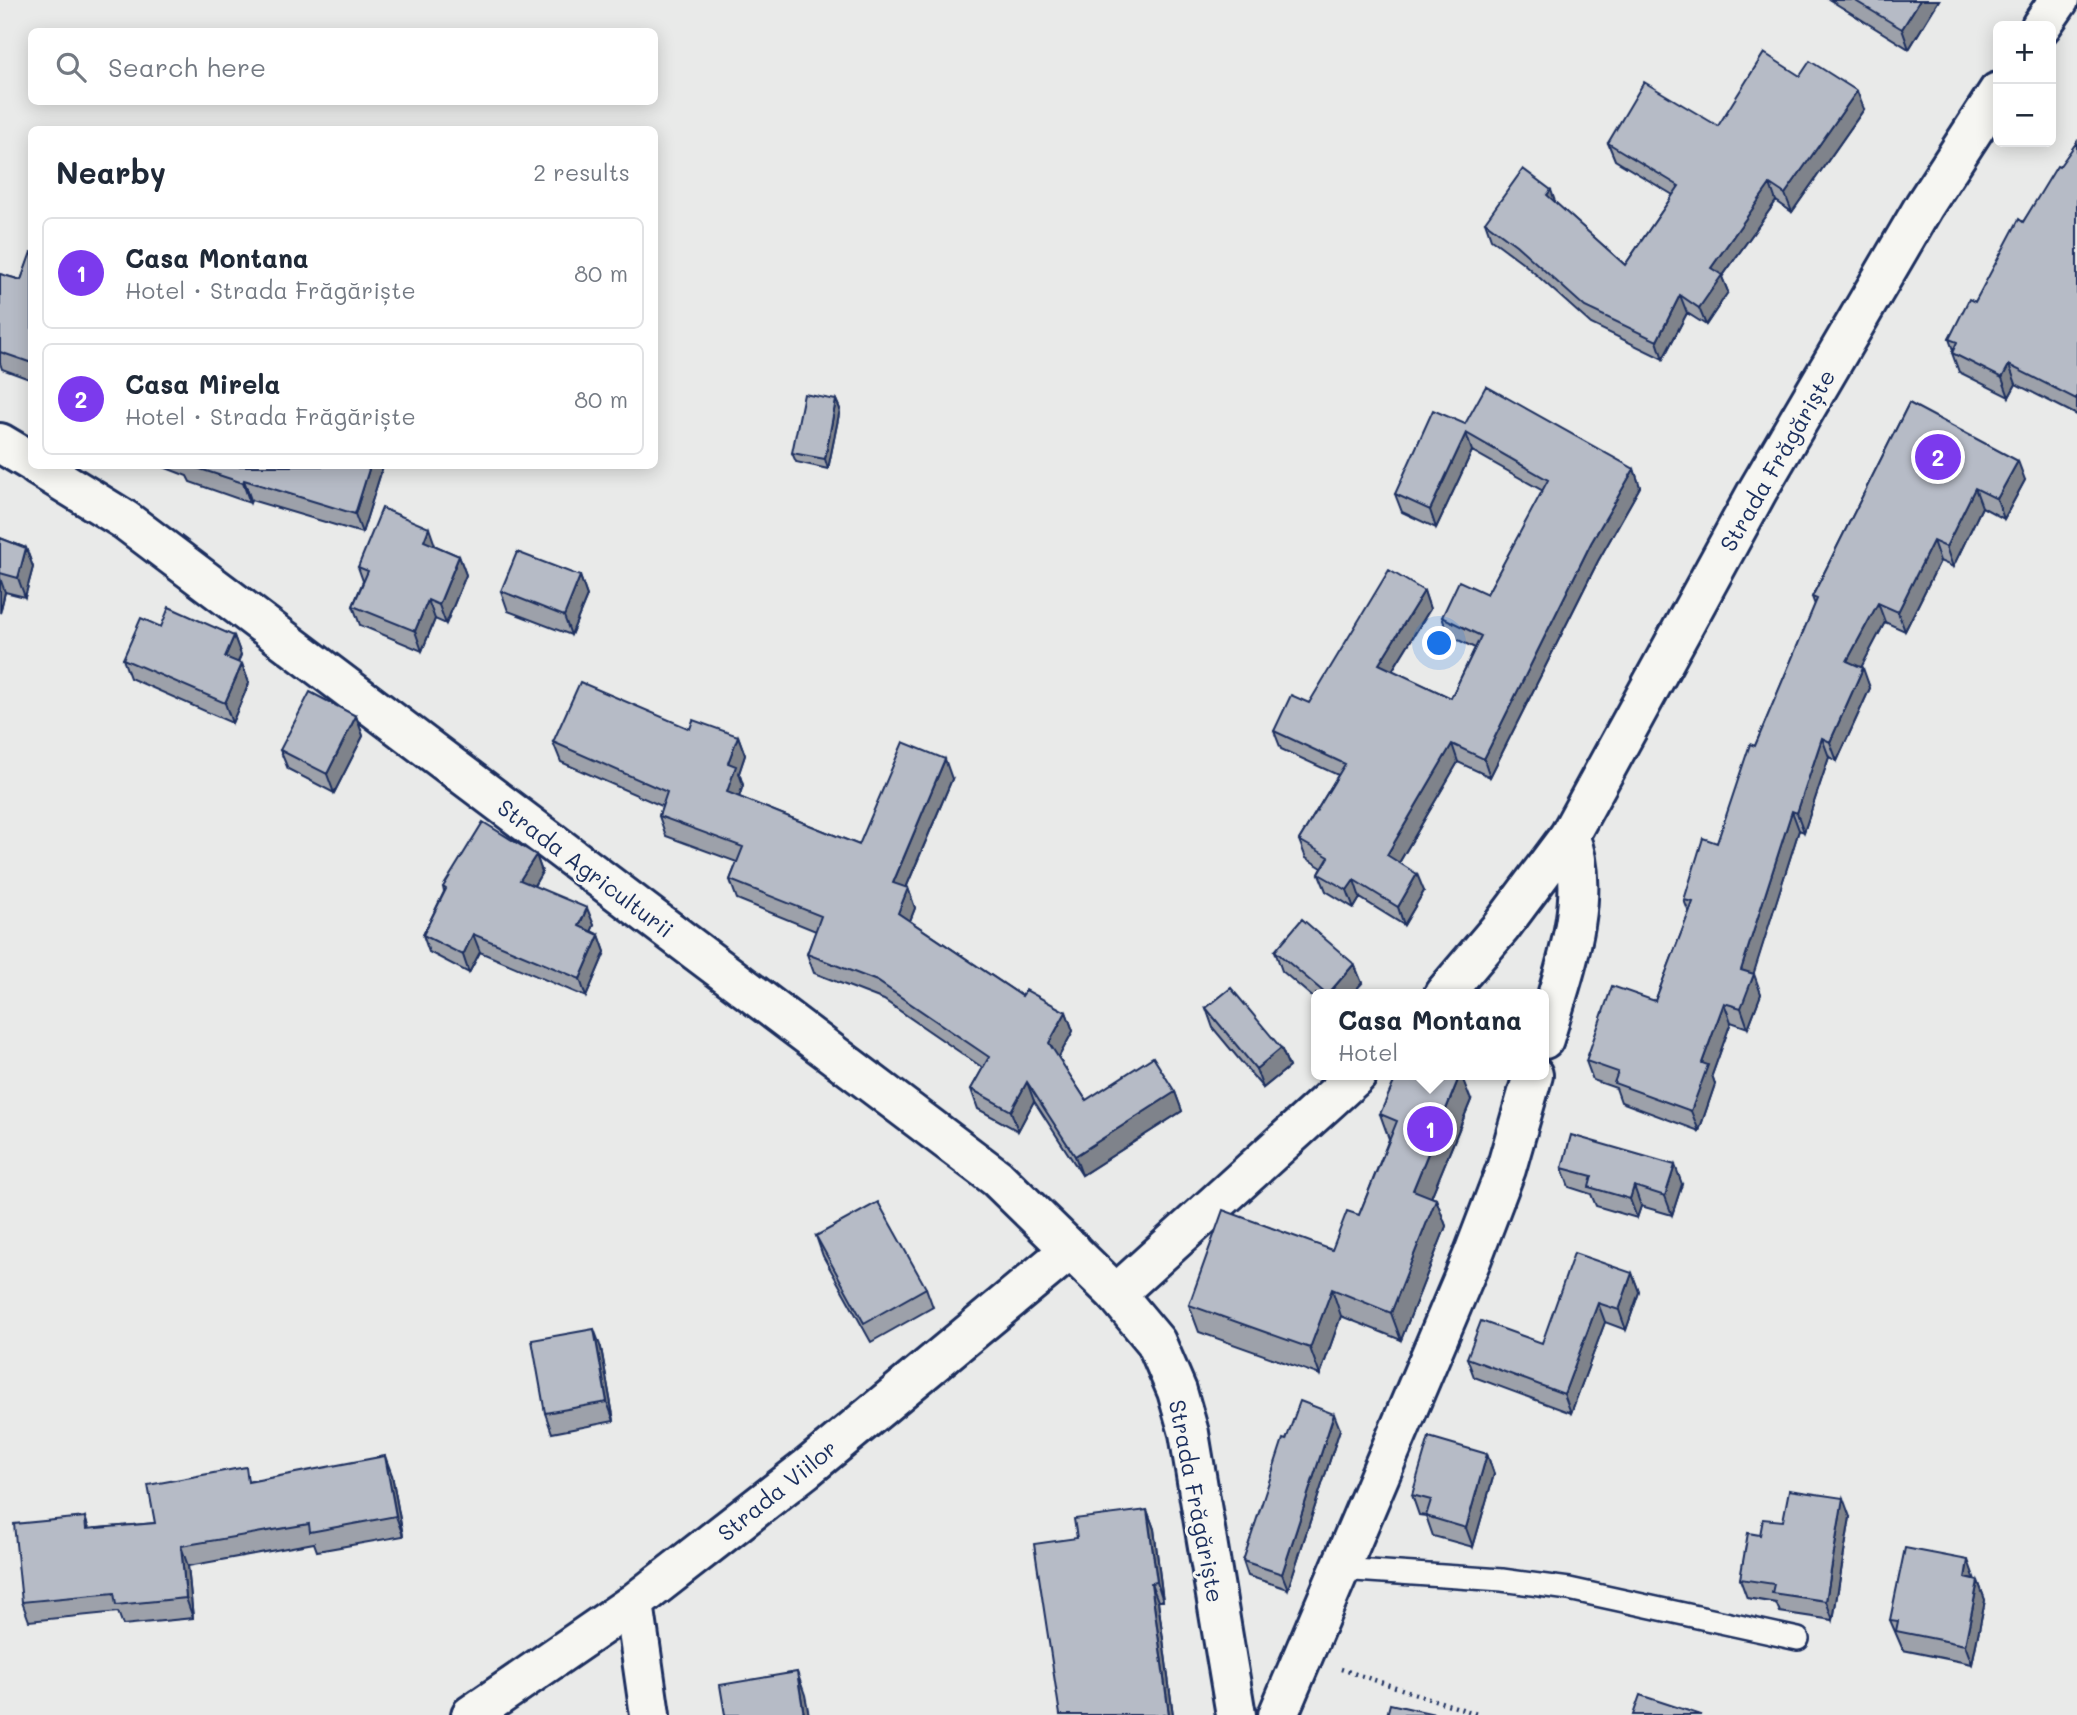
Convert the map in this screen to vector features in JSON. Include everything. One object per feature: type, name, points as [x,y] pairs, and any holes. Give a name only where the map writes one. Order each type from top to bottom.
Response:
[{"type":"street","points":[[2044,21],[2059,0]]},
{"type":"street","name":"Strada Frăgăriște","points":[[1448,989],[1501,927],[1569,836],[1770,468],[1924,206],[1993,100]]},
{"type":"street","points":[[0,443],[28,460]]},
{"type":"street","name":"Strada Agriculturii","points":[[42,469],[125,520],[997,1178],[1116,1294]]},
{"type":"street","points":[[1549,1021],[1576,923],[1577,858],[1569,836]]},
{"type":"street","points":[[1116,1294],[1351,1080]]},
{"type":"street","points":[[1278,1715],[1472,1258],[1506,1169],[1532,1080]]},
{"type":"street","name":"Strada Viilor","points":[[471,1715],[635,1603],[806,1469],[1072,1249]]},
{"type":"street","name":"Strada Frăgăriște","points":[[1116,1294],[1156,1342],[1177,1391],[1189,1433],[1236,1715]]},
{"type":"street","points":[[635,1603],[650,1715]]},
{"type":"lane","points":[[1340,1569],[1502,1580],[1569,1590],[1798,1639]]},
{"type":"path","points":[[1303,1657],[1480,1715]]},
{"type":"building","points":[[1854,0],[1920,0],[1902,29]]},
{"type":"building","points":[[1764,53],[1800,76],[1810,61],[1857,91],[1785,194],[1770,184],[1711,268],[1722,275],[1699,308],[1680,295],[1657,341],[1585,307],[1516,245],[1485,222],[1523,169],[1551,190],[1547,195],[1625,265],[1679,186],[1608,143],[1644,82],[1718,126]]},
{"type":"building","points":[[2077,142],[2076,399],[2009,365],[2002,378],[1952,353],[1957,342],[1949,339],[1969,299],[1975,302],[2019,219],[2023,222],[2057,166],[2059,167]]},
{"type":"building","points":[[28,260],[28,362],[0,352],[0,274],[21,280]]},
{"type":"building","points":[[1486,386],[1634,469],[1591,543],[1484,759],[1452,744],[1387,855],[1417,874],[1398,907],[1354,880],[1347,890],[1319,874],[1329,857],[1299,840],[1345,764],[1274,731],[1291,695],[1309,703],[1389,570],[1424,591],[1379,664],[1451,698],[1481,636],[1442,617],[1459,581],[1487,594],[1548,480],[1466,433],[1430,510],[1395,494],[1433,410],[1465,424]]},
{"type":"building","points":[[804,394],[836,400],[825,459],[792,453]]},
{"type":"building","points":[[1909,403],[2018,461],[1997,499],[1975,488],[1946,547],[1933,541],[1898,612],[1878,603],[1847,661],[1863,668],[1830,742],[1822,738],[1797,813],[1792,811],[1741,970],[1754,974],[1741,1008],[1724,1003],[1702,1063],[1708,1065],[1691,1111],[1614,1083],[1618,1072],[1586,1061],[1612,986],[1655,1001],[1693,902],[1684,900],[1703,838],[1717,843],[1750,744],[1755,746],[1817,599],[1812,597]]},
{"type":"building","points":[[200,469],[369,469],[355,514],[244,480],[243,483]]},
{"type":"building","points":[[382,508],[429,528],[424,541],[459,556],[439,605],[428,600],[415,631],[353,606],[368,571],[358,567]]},
{"type":"building","points":[[0,538],[26,548],[18,578],[0,573]]},
{"type":"building","points":[[517,552],[580,576],[564,616],[501,591]]},
{"type":"building","points":[[169,607],[234,636],[225,657],[242,664],[225,703],[123,659],[141,618],[161,627]]},
{"type":"building","points":[[580,682],[690,729],[693,720],[738,736],[728,763],[736,766],[727,792],[859,845],[903,742],[945,759],[893,883],[908,888],[898,913],[1022,996],[1026,990],[1066,1012],[1049,1043],[1086,1100],[1153,1057],[1175,1092],[1075,1156],[1027,1082],[1011,1111],[971,1089],[989,1057],[877,981],[807,954],[821,916],[730,880],[743,847],[659,816],[667,792],[553,742]]},
{"type":"building","points":[[310,692],[356,716],[327,774],[280,750]]},
{"type":"building","points":[[483,822],[536,855],[520,880],[587,908],[579,926],[599,935],[580,979],[473,934],[463,955],[423,935],[446,889],[443,887]]},
{"type":"building","points":[[1302,919],[1354,964],[1332,989],[1320,989],[1275,951]]},
{"type":"building","points":[[1231,988],[1281,1048],[1256,1069],[1206,1008]]},
{"type":"building","points":[[1395,1080],[1458,1080],[1413,1190],[1436,1199],[1391,1313],[1332,1289],[1310,1348],[1189,1305],[1223,1210],[1332,1250],[1347,1211],[1359,1215],[1397,1121],[1380,1114]]},
{"type":"building","points":[[1571,1135],[1675,1165],[1665,1196],[1634,1186],[1630,1199],[1589,1187],[1592,1176],[1562,1168]]},
{"type":"building","points":[[878,1202],[926,1288],[864,1323],[816,1236]]},
{"type":"building","points":[[1574,1253],[1632,1273],[1619,1310],[1598,1303],[1564,1394],[1467,1358],[1481,1321],[1542,1343]]},
{"type":"building","points":[[594,1329],[607,1402],[545,1413],[532,1340]]},
{"type":"building","points":[[1300,1401],[1334,1414],[1282,1574],[1243,1561],[1283,1439],[1286,1440]]},
{"type":"building","points":[[1429,1437],[1487,1454],[1466,1528],[1426,1516],[1431,1500],[1412,1495]]},
{"type":"building","points":[[385,1456],[396,1516],[310,1532],[309,1524],[181,1546],[186,1598],[116,1605],[114,1593],[22,1602],[14,1524],[85,1517],[86,1529],[155,1523],[148,1485],[246,1467],[248,1482]]},
{"type":"building","points":[[1789,1490],[1843,1498],[1826,1601],[1772,1593],[1774,1584],[1740,1579],[1748,1533],[1760,1535],[1763,1519],[1783,1521]]},
{"type":"building","points":[[1147,1510],[1157,1582],[1151,1583],[1169,1715],[1060,1715],[1034,1544],[1077,1538],[1074,1519]]},
{"type":"building","points":[[1905,1548],[1968,1560],[1965,1578],[1978,1581],[1965,1645],[1896,1631],[1898,1621],[1890,1620]]},
{"type":"building","points":[[797,1672],[804,1715],[725,1715],[720,1685]]},
{"type":"building","points":[[1640,1695],[1701,1715],[1633,1715]]},
{"type":"building","points":[[1390,1704],[1439,1715],[1387,1715]]},
{"type":"place","name":"Casa Mirela","points":[[1938,457]]},
{"type":"place","name":"Casa Montana","points":[[1430,1129]]}]
